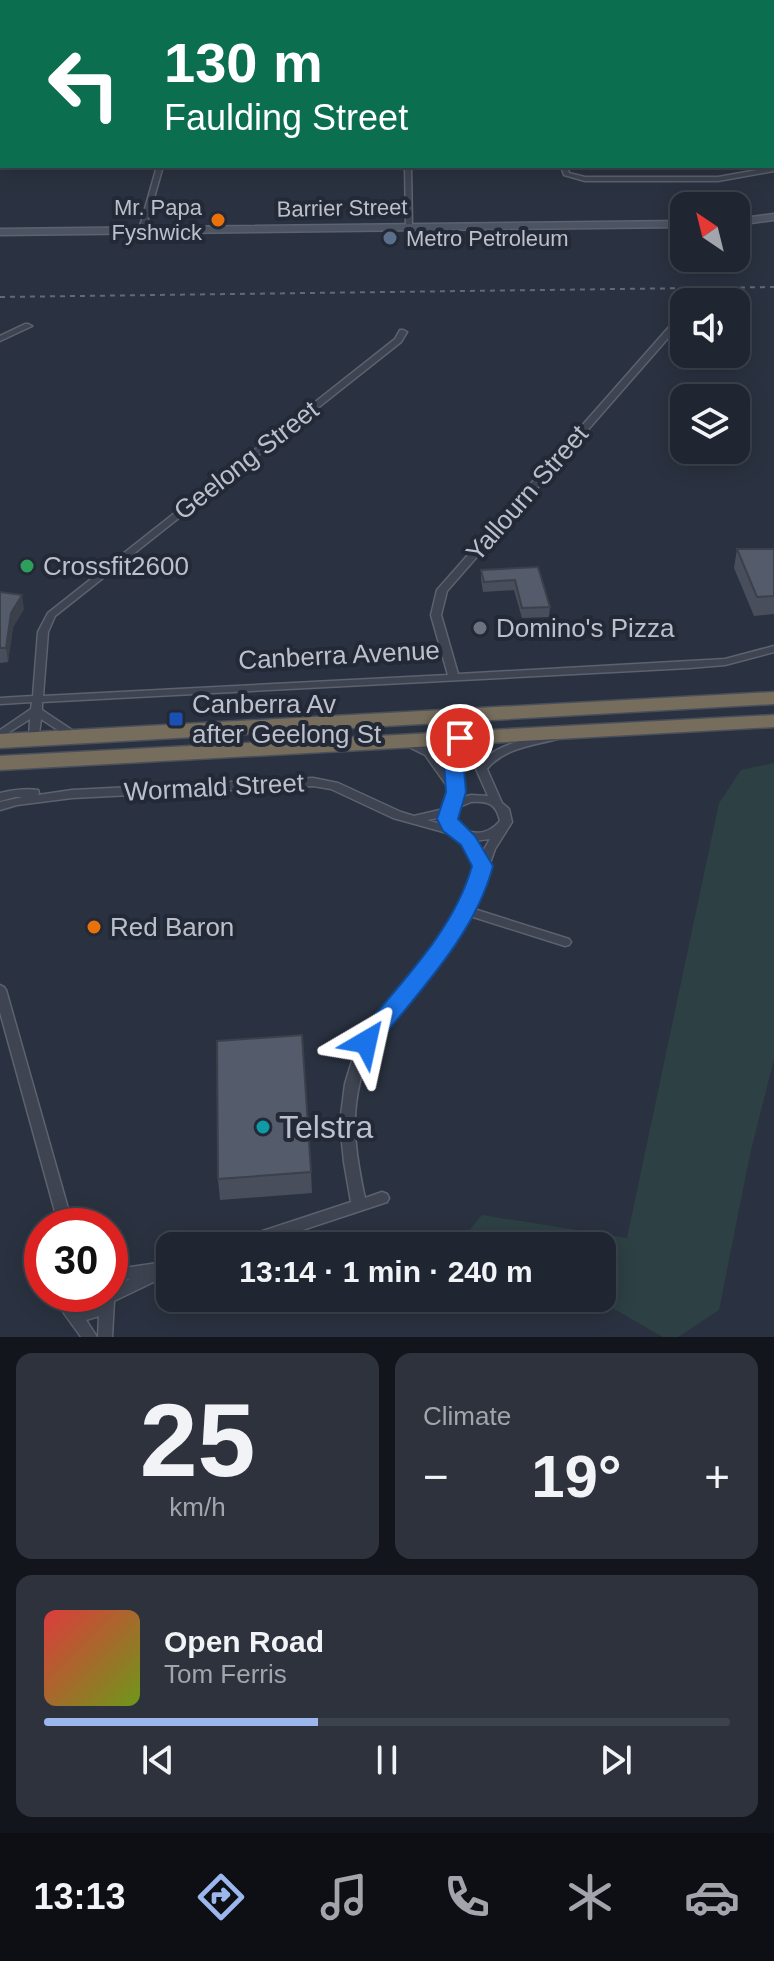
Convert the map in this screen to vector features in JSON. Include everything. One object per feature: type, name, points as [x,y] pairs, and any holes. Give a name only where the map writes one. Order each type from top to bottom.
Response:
[{"type":"highway","points":[[0,762],[77,748],[334,723],[774,698]]},
{"type":"highway","points":[[460,738],[471,725],[502,713]]},
{"type":"highway","points":[[34,739],[40,750],[49,755],[77,748],[380,742],[774,721]]},
{"type":"highway","points":[[334,723],[441,727],[460,738]]},
{"type":"highway","points":[[0,738],[34,739]]},
{"type":"highway","points":[[0,762],[27,750],[34,739]]},
{"type":"street","points":[[142,230],[159,168]]},
{"type":"street","points":[[408,168],[409,227]]},
{"type":"street","points":[[564,168],[566,174],[577,178],[662,179],[718,179],[774,169]]},
{"type":"street","points":[[659,168],[662,179]]},
{"type":"street","points":[[750,220],[774,217]]},
{"type":"street","name":"Barrier Street","points":[[0,232],[670,224]]},
{"type":"street","points":[[0,339],[28,326]]},
{"type":"street","name":"Yallourn Street","points":[[454,677],[436,615],[442,590],[670,331]]},
{"type":"street","name":"Geelong Street","points":[[34,739],[43,632],[51,615],[398,340],[403,332]]},
{"type":"street","name":"Canberra Avenue","points":[[0,701],[36,705],[725,662],[774,649]]},
{"type":"street","points":[[0,738],[36,705],[77,748]]},
{"type":"street","points":[[481,769],[492,755],[506,749],[586,731]]},
{"type":"street","points":[[359,1205],[346,1134],[347,1098],[355,1065],[366,1042],[467,911],[493,840],[502,829],[506,815],[481,769],[476,749],[460,738],[452,751],[456,792],[450,809],[450,826],[476,852],[483,866]]},
{"type":"street","points":[[380,742],[408,742],[422,748],[439,765],[456,792]]},
{"type":"street","name":"Wormald Street","points":[[0,797],[15,793],[72,794],[313,782],[334,786],[397,815],[459,833]]},
{"type":"street","name":"Wormald Street","points":[[0,806],[72,794]]},
{"type":"street","points":[[450,809],[468,798],[497,803]]},
{"type":"street","name":"Wormald Street","points":[[397,815],[423,819],[450,809]]},
{"type":"street","points":[[459,833],[485,837],[502,829]]},
{"type":"street","points":[[467,911],[565,942]]},
{"type":"street","points":[[0,990],[61,1208]]},
{"type":"street","points":[[277,1232],[382,1198]]},
{"type":"street","points":[[128,1274],[156,1270]]},
{"type":"street","points":[[128,1286],[156,1274]]},
{"type":"street","points":[[72,1312],[90,1337]]},
{"type":"street","points":[[105,1337],[107,1312]]},
{"type":"shaded area","points":[[774,763],[774,1059],[750,1154],[719,1310],[678,1337],[663,1337],[616,1310],[616,1236],[627,1238],[719,803],[741,770]]},
{"type":"shaded area","points":[[482,1215],[589,1232],[468,1232]]},
{"type":"building","points":[[737,549],[774,549],[774,596],[757,597]]},
{"type":"building","points":[[538,567],[550,607],[522,608],[515,580],[484,582],[481,570]]},
{"type":"building","points":[[0,592],[22,595],[11,613],[6,648],[0,648]]},
{"type":"building","name":"Telstra","points":[[302,1035],[311,1172],[218,1179],[217,1041]]},
{"type":"railway","points":[[0,297],[774,287]]},
{"type":"place","name":"Mr. Papa Fyshwick","points":[[218,220]]},
{"type":"place","name":"Metro Petroleum","points":[[390,238]]},
{"type":"place","name":"Crossfit2600","points":[[27,566]]},
{"type":"place","name":"Domino's Pizza","points":[[480,628]]},
{"type":"place","name":"Canberra Av after Geelong St","points":[[176,719]]},
{"type":"place","name":"Red Baron","points":[[94,927]]},
{"type":"place","name":"Telstra","points":[[263,1127]]},
{"type":"route","points":[[366,1042],[444,943],[475,895],[483,866],[468,841],[450,826],[447,819],[456,792],[452,751],[460,738]]}]
